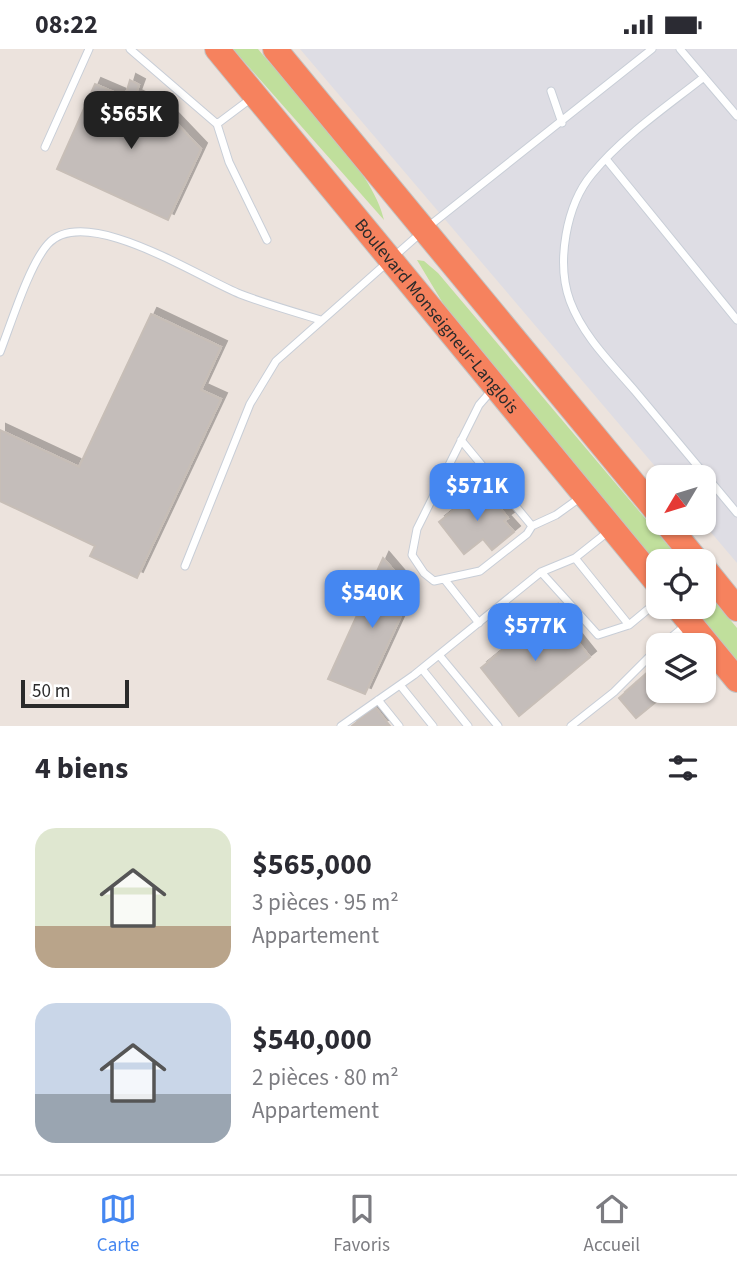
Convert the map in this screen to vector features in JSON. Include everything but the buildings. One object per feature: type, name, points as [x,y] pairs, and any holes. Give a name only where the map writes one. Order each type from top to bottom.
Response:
[{"type":"highway","name":"Boulevard Monseigneur-Langlois","points":[[217,49],[646,570]]},
{"type":"highway","points":[[275,49],[646,498]]},
{"type":"highway","points":[[676,535],[687,549]]},
{"type":"highway","points":[[716,583],[737,609]]},
{"type":"highway","points":[[686,619],[737,680]]},
{"type":"lane","points":[[45,147],[89,49]]},
{"type":"lane","points":[[130,49],[217,124],[229,162],[267,240]]},
{"type":"lane","points":[[185,566],[250,404],[276,361],[389,258],[652,49]]},
{"type":"lane","points":[[680,49],[737,116]]},
{"type":"lane","points":[[704,76],[606,159],[581,190],[569,224],[565,258],[569,298],[595,344],[737,513]]},
{"type":"lane","points":[[551,91],[562,123]]},
{"type":"lane","points":[[217,124],[255,95]]},
{"type":"lane","points":[[606,159],[737,320]]},
{"type":"lane","points":[[0,352],[36,263],[47,245],[59,235],[75,231],[125,241],[240,294],[321,320]]},
{"type":"lane","points":[[495,387],[479,405],[417,529],[412,555],[424,573],[434,581],[480,571],[527,534],[532,526],[556,516],[584,494]]},
{"type":"lane","points":[[461,440],[532,526]]},
{"type":"lane","points":[[729,504],[737,498]]},
{"type":"lane","points":[[341,726],[422,669],[541,572],[575,558],[612,529]]},
{"type":"lane","points":[[575,558],[629,625]]},
{"type":"lane","points":[[541,572],[598,635],[629,625],[646,611]]},
{"type":"lane","points":[[444,580],[479,623]]},
{"type":"lane","points":[[439,655],[498,726]]},
{"type":"lane","points":[[570,726],[614,692],[646,660]]},
{"type":"lane","points":[[422,669],[468,726]]},
{"type":"lane","points":[[400,685],[432,726]]},
{"type":"lane","points":[[378,700],[399,726]]},
{"type":"shaded area","points":[[300,49],[737,49],[737,563],[713,535],[716,535],[716,465],[654,465]]},
{"type":"green space","points":[[233,49],[258,49],[349,155],[377,200],[384,220]]},
{"type":"green space","points":[[417,260],[424,261],[438,273],[646,519],[646,535],[659,535],[671,549],[646,550],[444,305]]},
{"type":"green space","points":[[716,603],[737,628],[737,661],[716,633],[703,619],[716,619]]}]
